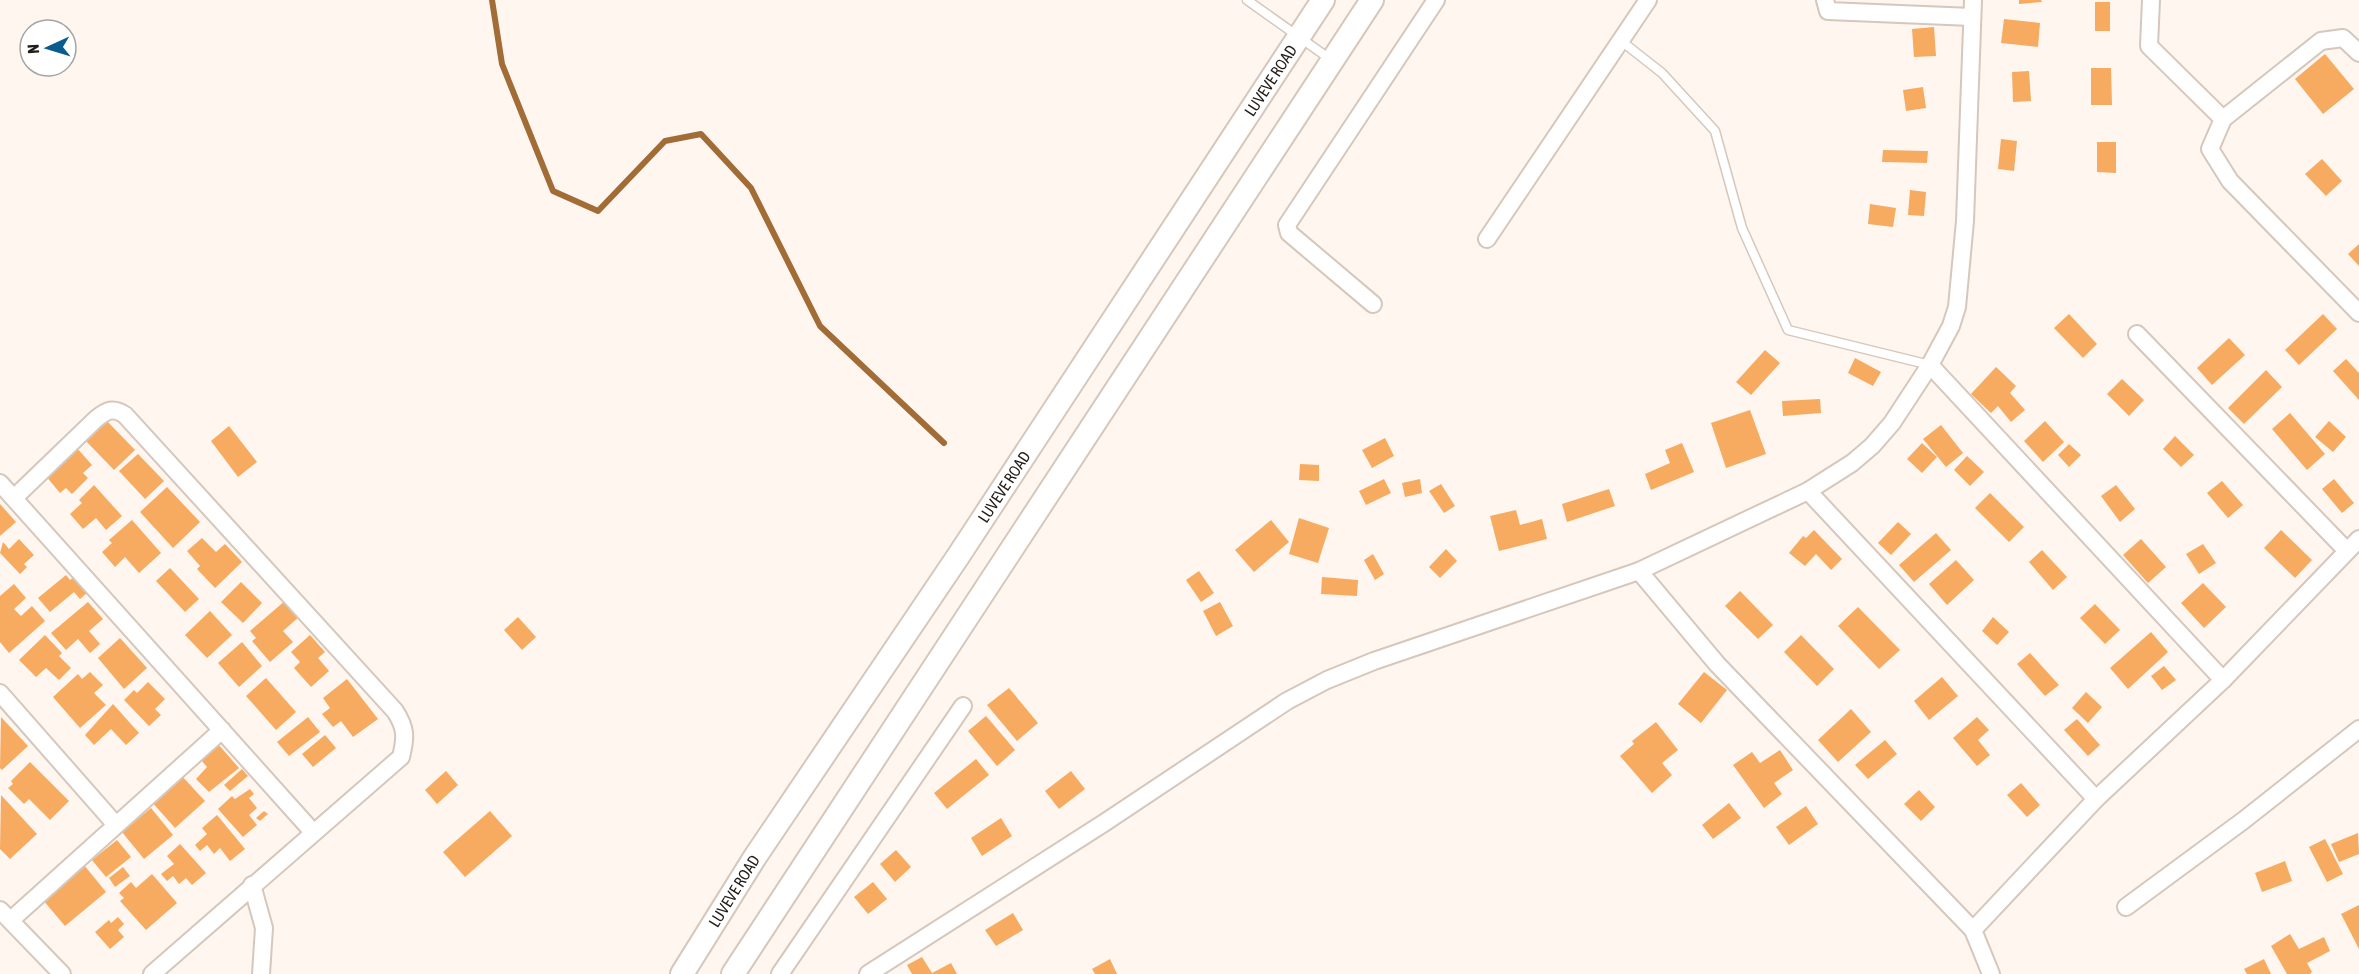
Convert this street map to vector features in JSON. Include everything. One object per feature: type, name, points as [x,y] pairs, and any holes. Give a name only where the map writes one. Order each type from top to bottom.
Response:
[{"type":"street","name":"LUVEVE ROAD","points":[[682,974],[755,857],[966,545],[1323,0]]},
{"type":"street","points":[[733,974],[1372,0]]},
{"type":"street","points":[[1373,304],[1289,233],[1287,225],[1436,0]]},
{"type":"street","points":[[1487,239],[1648,0]]},
{"type":"street","points":[[868,974],[1104,823],[1287,701],[1327,680],[1384,657],[1639,571],[1808,491],[1852,463],[1872,446],[1892,423],[1930,365],[1951,326],[1961,285],[1972,8],[1828,11],[1825,0]]},
{"type":"street","points":[[2151,0],[2149,46],[2223,119]]},
{"type":"street","points":[[2359,52],[2343,38],[2321,41],[2223,119],[2210,148],[2230,181],[2359,313]]},
{"type":"street","points":[[1972,930],[2096,799],[2223,680],[2353,545],[2137,334]]},
{"type":"street","points":[[1930,365],[2223,680]]},
{"type":"street","points":[[15,497],[96,418],[106,411],[117,409],[125,415],[395,711],[404,726],[405,740],[401,757],[312,831],[152,974]]},
{"type":"street","points":[[0,483],[15,497],[312,831]]},
{"type":"street","points":[[1808,491],[2096,799]]},
{"type":"street","points":[[1639,571],[1717,664],[1972,930],[1991,974]]},
{"type":"street","points":[[0,693],[116,825]]},
{"type":"street","points":[[780,974],[963,706]]},
{"type":"street","points":[[2126,907],[2244,820],[2359,729]]},
{"type":"street","points":[[62,974],[4,914],[116,825],[222,730]]},
{"type":"street","points":[[252,885],[264,928],[261,974]]},
{"type":"lane","points":[[1247,0],[1333,61]]},
{"type":"lane","points":[[1620,40],[1662,73],[1715,131],[1742,228],[1788,330],[1930,365]]},
{"type":"building","points":[[2019,0],[2041,0],[2042,2],[2019,4]]},
{"type":"building","points":[[2095,2],[2110,2],[2110,31],[2095,31]]},
{"type":"building","points":[[2004,19],[2040,23],[2038,47],[2001,43]]},
{"type":"building","points":[[1934,27],[1936,56],[1914,57],[1912,29]]},
{"type":"building","points":[[2325,54],[2354,89],[2323,114],[2295,79]]},
{"type":"building","points":[[2091,68],[2111,68],[2112,105],[2091,105]]},
{"type":"building","points":[[2029,71],[2031,101],[2013,102],[2012,72]]},
{"type":"building","points":[[1923,87],[1926,108],[1906,111],[1903,90]]},
{"type":"building","points":[[2001,139],[2017,141],[2014,171],[1998,169]]},
{"type":"building","points":[[2097,142],[2116,142],[2116,173],[2097,172]]},
{"type":"building","points":[[1883,150],[1928,151],[1927,163],[1882,162]]},
{"type":"building","points":[[2322,159],[2342,181],[2326,196],[2305,174]]},
{"type":"building","points":[[1910,190],[1926,192],[1924,216],[1908,215]]},
{"type":"building","points":[[1870,204],[1896,208],[1893,227],[1868,224]]},
{"type":"building","points":[[2359,244],[2359,266],[2348,254]]},
{"type":"building","points":[[2069,314],[2097,344],[2083,358],[2054,328]]},
{"type":"building","points":[[2323,314],[2337,329],[2299,365],[2285,350]]},
{"type":"building","points":[[2229,338],[2245,355],[2212,385],[2197,368]]},
{"type":"building","points":[[1765,350],[1780,363],[1751,395],[1736,382]]},
{"type":"building","points":[[1855,358],[1881,372],[1873,386],[1848,373]]},
{"type":"building","points":[[2346,359],[2359,373],[2359,400],[2333,371]]},
{"type":"building","points":[[1996,367],[2016,386],[2010,393],[2025,410],[2011,422],[1998,406],[1991,413],[1971,394]]},
{"type":"building","points":[[2266,370],[2282,387],[2244,424],[2228,408]]},
{"type":"building","points":[[2122,379],[2144,400],[2129,416],[2107,394]]},
{"type":"building","points":[[1820,399],[1821,413],[1783,416],[1782,401]]},
{"type":"building","points":[[1750,410],[1766,454],[1726,468],[1711,423]]},
{"type":"building","points":[[2290,413],[2325,454],[2307,470],[2272,429]]},
{"type":"building","points":[[104,418],[135,450],[114,470],[83,438]]},
{"type":"building","points":[[2045,421],[2064,442],[2043,462],[2024,441]]},
{"type":"building","points":[[2329,421],[2346,437],[2333,452],[2315,437]]},
{"type":"building","points":[[1941,425],[1963,453],[1946,467],[1923,439]]},
{"type":"building","points":[[229,426],[257,462],[238,477],[211,441]]},
{"type":"building","points":[[2175,436],[2194,455],[2181,467],[2163,449]]},
{"type":"building","points":[[1385,438],[1394,456],[1372,468],[1362,450]]},
{"type":"building","points":[[1682,443],[1694,472],[1651,490],[1645,474],[1670,463],[1665,450]]},
{"type":"building","points":[[1922,443],[1937,457],[1922,473],[1907,459]]},
{"type":"building","points":[[2069,444],[2081,455],[2069,467],[2058,455]]},
{"type":"building","points":[[76,447],[92,465],[83,473],[88,478],[72,494],[66,488],[60,493],[45,475]]},
{"type":"building","points":[[138,454],[164,481],[145,499],[119,471]]},
{"type":"building","points":[[1967,456],[1984,472],[1970,486],[1954,470]]},
{"type":"building","points":[[1300,464],[1319,465],[1319,481],[1299,480]]},
{"type":"building","points":[[1384,479],[1391,493],[1366,505],[1359,491]]},
{"type":"building","points":[[1420,479],[1422,493],[1405,497],[1402,483]]},
{"type":"building","points":[[2334,479],[2354,503],[2342,513],[2322,489]]},
{"type":"building","points":[[2222,481],[2243,505],[2228,518],[2207,493]]},
{"type":"building","points":[[1441,484],[1455,506],[1444,513],[1429,491]]},
{"type":"building","points":[[94,485],[122,516],[106,530],[96,518],[83,529],[70,514],[82,503],[79,500]]},
{"type":"building","points":[[2116,485],[2135,509],[2120,522],[2101,496]]},
{"type":"building","points":[[167,487],[200,522],[173,548],[140,512]]},
{"type":"building","points":[[1609,489],[1615,506],[1567,522],[1562,504]]},
{"type":"building","points":[[1990,493],[2024,527],[2009,542],[1975,508]]},
{"type":"building","points":[[0,504],[16,522],[0,536]]},
{"type":"building","points":[[1516,510],[1520,525],[1542,519],[1547,539],[1499,551],[1490,516]]},
{"type":"building","points":[[1299,518],[1329,528],[1318,563],[1289,554]]},
{"type":"building","points":[[132,520],[161,553],[139,573],[125,557],[115,567],[102,552],[112,543],[109,540]]},
{"type":"building","points":[[1271,520],[1289,542],[1254,572],[1235,550]]},
{"type":"building","points":[[1898,522],[1911,534],[1891,555],[1878,543]]},
{"type":"building","points":[[1814,530],[1842,559],[1831,570],[1816,554],[1805,566],[1789,553],[1803,536],[1806,538]]},
{"type":"building","points":[[2281,530],[2312,560],[2295,578],[2264,548]]},
{"type":"building","points":[[1936,533],[1951,550],[1914,582],[1899,565]]},
{"type":"building","points":[[202,538],[216,552],[225,544],[242,562],[215,588],[197,569],[200,566],[187,551]]},
{"type":"building","points":[[19,539],[34,555],[24,564],[27,567],[20,574],[0,553],[3,542],[9,549]]},
{"type":"building","points":[[2141,539],[2166,567],[2148,583],[2123,555]]},
{"type":"building","points":[[2203,544],[2216,563],[2199,574],[2186,554]]},
{"type":"building","points":[[1446,549],[1457,561],[1440,578],[1429,567]]},
{"type":"building","points":[[2042,550],[2067,577],[2053,590],[2029,562]]},
{"type":"building","points":[[1373,554],[1384,574],[1375,580],[1364,560]]},
{"type":"building","points":[[1956,560],[1974,580],[1947,605],[1929,584]]},
{"type":"building","points":[[170,568],[199,599],[185,612],[156,581]]},
{"type":"building","points":[[1199,571],[1214,593],[1201,602],[1186,580]]},
{"type":"building","points":[[66,575],[70,580],[75,576],[88,592],[80,599],[74,592],[50,612],[38,598]]},
{"type":"building","points":[[1322,577],[1358,580],[1357,596],[1321,594]]},
{"type":"building","points":[[241,582],[262,603],[243,623],[221,602]]},
{"type":"building","points":[[2203,583],[2226,607],[2204,628],[2181,603]]},
{"type":"building","points":[[14,584],[26,598],[14,609],[21,616],[32,606],[45,621],[9,653],[0,642],[0,596]]},
{"type":"building","points":[[1740,591],[1773,625],[1758,639],[1725,606]]},
{"type":"building","points":[[286,600],[300,616],[283,631],[293,642],[270,662],[252,641],[256,638],[250,631]]},
{"type":"building","points":[[88,602],[103,619],[89,631],[100,644],[90,653],[78,639],[66,650],[51,633]]},
{"type":"building","points":[[1220,602],[1233,626],[1216,636],[1203,611]]},
{"type":"building","points":[[2095,604],[2120,630],[2105,644],[2080,618]]},
{"type":"building","points":[[1858,607],[1900,650],[1879,669],[1838,626]]},
{"type":"building","points":[[210,611],[232,635],[207,658],[185,635]]},
{"type":"building","points":[[518,617],[536,637],[522,650],[504,630]]},
{"type":"building","points":[[1993,617],[2009,632],[1997,645],[1982,631]]},
{"type":"building","points":[[2151,632],[2168,652],[2128,689],[2110,668]]},
{"type":"building","points":[[45,635],[62,653],[59,656],[71,668],[59,680],[46,668],[36,677],[19,660]]},
{"type":"building","points":[[310,635],[325,652],[318,658],[329,671],[311,687],[294,668],[300,662],[291,652]]},
{"type":"building","points":[[1801,635],[1834,669],[1817,686],[1784,652]]},
{"type":"building","points":[[120,638],[147,668],[124,689],[98,658]]},
{"type":"building","points":[[242,642],[262,666],[239,687],[218,663]]},
{"type":"building","points":[[2030,653],[2059,685],[2045,696],[2017,664]]},
{"type":"building","points":[[2164,666],[2176,680],[2162,690],[2151,676]]},
{"type":"building","points":[[90,672],[103,685],[94,693],[106,705],[80,728],[53,697],[78,674],[82,679]]},
{"type":"building","points":[[1704,672],[1727,690],[1701,723],[1678,704]]},
{"type":"building","points":[[1942,677],[1958,696],[1929,720],[1914,701]]},
{"type":"building","points":[[266,678],[296,712],[276,730],[246,696]]},
{"type":"building","points":[[347,679],[378,719],[353,737],[341,721],[333,727],[322,714],[330,708],[323,698]]},
{"type":"building","points":[[148,682],[165,699],[155,709],[161,715],[149,726],[124,700],[134,690],[137,693]]},
{"type":"building","points":[[1009,688],[1038,723],[1017,741],[987,705]]},
{"type":"building","points":[[2086,692],[2102,707],[2088,723],[2072,708]]},
{"type":"building","points":[[113,704],[139,733],[126,745],[111,729],[94,745],[85,735]]},
{"type":"building","points":[[1851,709],[1871,732],[1838,762],[1818,740]]},
{"type":"building","points":[[986,716],[1015,750],[997,766],[968,731]]},
{"type":"building","points":[[1,717],[28,746],[2,770],[0,768]]},
{"type":"building","points":[[308,717],[320,732],[289,756],[277,742]]},
{"type":"building","points":[[1977,717],[1989,730],[1978,740],[1990,755],[1977,766],[1953,738]]},
{"type":"building","points":[[2077,719],[2100,745],[2088,756],[2064,730]]},
{"type":"building","points":[[1656,722],[1678,750],[1662,763],[1672,775],[1652,793],[1620,756],[1634,744],[1632,741]]},
{"type":"building","points":[[325,735],[336,748],[313,767],[302,754]]},
{"type":"building","points":[[1885,740],[1897,754],[1868,779],[1855,765]]},
{"type":"building","points":[[218,744],[239,768],[209,792],[196,779],[207,767],[201,760]]},
{"type":"building","points":[[1780,750],[1793,770],[1774,783],[1782,794],[1764,808],[1733,765],[1752,752],[1760,763]]},
{"type":"building","points":[[976,759],[989,775],[947,809],[934,793]]},
{"type":"building","points":[[30,762],[69,801],[50,820],[29,799],[24,804],[8,788],[13,784],[11,781]]},
{"type":"building","points":[[242,769],[248,776],[230,791],[224,785]]},
{"type":"building","points":[[446,771],[458,785],[437,804],[425,790]]},
{"type":"building","points":[[1071,771],[1085,789],[1059,809],[1045,791]]},
{"type":"building","points":[[180,774],[205,801],[175,828],[151,801]]},
{"type":"building","points":[[2021,783],[2040,805],[2027,817],[2007,795]]},
{"type":"building","points":[[250,789],[254,794],[249,798],[257,808],[249,815],[257,825],[243,837],[218,809],[232,796],[235,799]]},
{"type":"building","points":[[1919,790],[1935,807],[1921,821],[1904,804]]},
{"type":"building","points":[[1,795],[37,834],[10,859],[0,849]]},
{"type":"building","points":[[1729,803],[1741,818],[1713,839],[1702,825]]},
{"type":"building","points":[[1806,806],[1818,824],[1789,845],[1776,827]]},
{"type":"building","points":[[151,808],[173,835],[144,859],[122,832]]},
{"type":"building","points":[[264,811],[268,814],[260,821],[256,818]]},
{"type":"building","points":[[490,811],[512,836],[465,877],[443,852]]},
{"type":"building","points":[[217,815],[245,849],[230,861],[220,848],[214,854],[207,845],[200,851],[195,845],[207,834],[202,828]]},
{"type":"building","points":[[1001,818],[1012,836],[982,856],[971,838]]},
{"type":"building","points":[[2358,833],[2359,854],[2339,862],[2331,844]]},
{"type":"building","points":[[2325,839],[2343,874],[2327,882],[2309,847]]},
{"type":"building","points":[[117,840],[131,857],[106,877],[92,860]]},
{"type":"building","points":[[180,844],[206,873],[192,885],[186,878],[179,884],[173,876],[167,881],[161,874],[174,864],[167,856]]},
{"type":"building","points":[[896,850],[911,867],[895,882],[880,864]]},
{"type":"building","points":[[2285,861],[2292,881],[2262,892],[2255,873]]},
{"type":"building","points":[[84,865],[106,892],[65,926],[43,900]]},
{"type":"building","points":[[123,867],[130,876],[115,887],[109,878]]},
{"type":"building","points":[[152,874],[177,903],[146,930],[120,901],[124,898],[119,893],[131,882],[136,888]]},
{"type":"building","points":[[873,882],[887,899],[868,914],[854,897]]},
{"type":"building","points":[[2359,905],[2359,949],[2341,914]]},
{"type":"building","points":[[1013,913],[1023,930],[996,946],[985,930]]},
{"type":"building","points":[[118,917],[124,924],[118,930],[124,937],[110,949],[95,932],[109,920],[111,923]]},
{"type":"building","points":[[2290,934],[2299,949],[2324,937],[2330,951],[2307,963],[2312,972],[2310,974],[2287,974],[2271,946]]},
{"type":"building","points":[[922,957],[932,973],[951,963],[957,974],[912,974],[907,965]]},
{"type":"building","points":[[1110,959],[1117,974],[1095,974],[1092,969]]},
{"type":"building","points":[[2264,959],[2271,974],[2247,974],[2244,969]]},
{"type":"waterway","points":[[492,0],[502,64],[553,191],[598,211],[665,141],[701,134],[751,188],[820,326],[944,443]]}]
